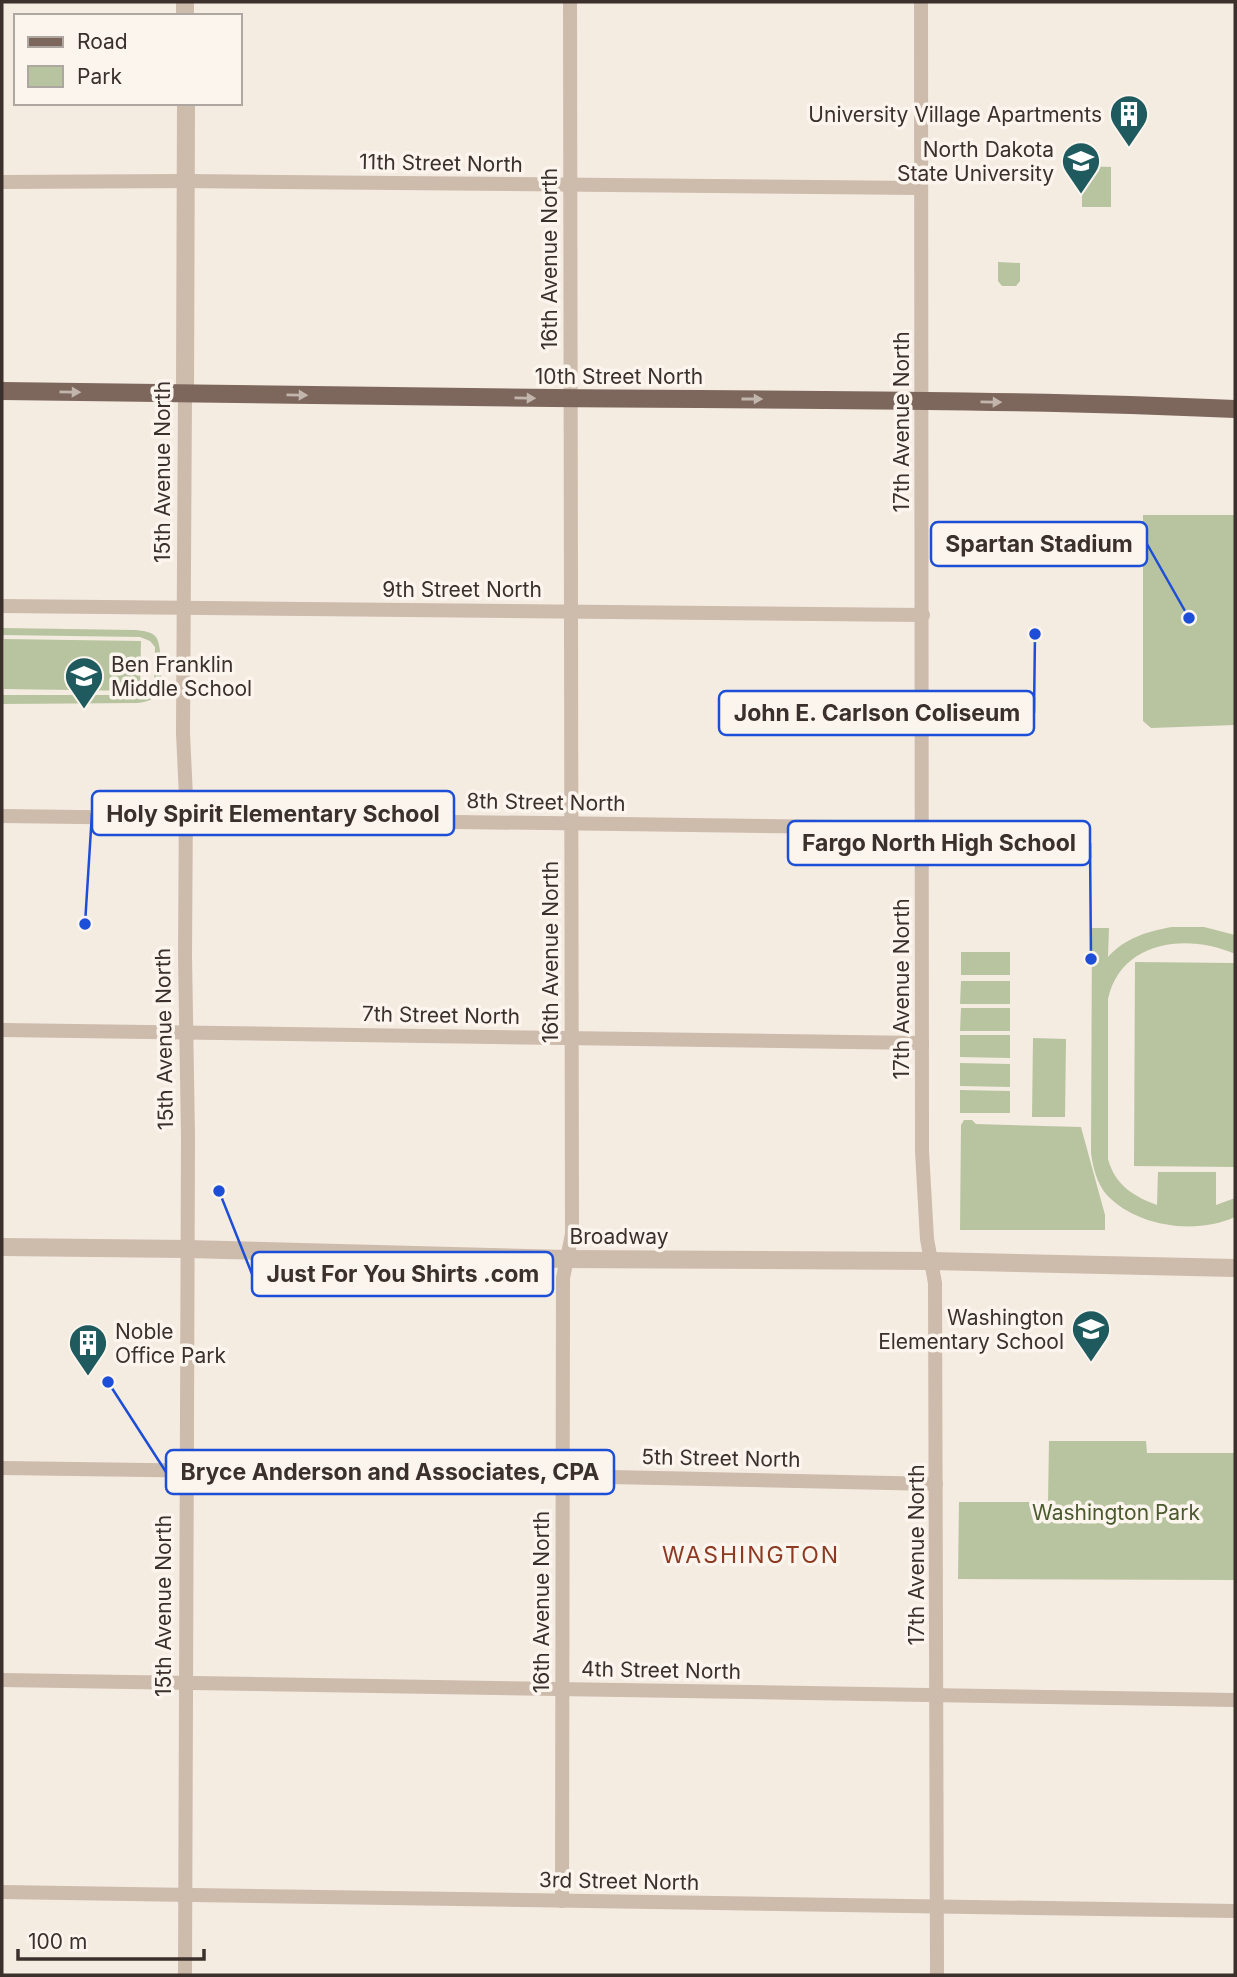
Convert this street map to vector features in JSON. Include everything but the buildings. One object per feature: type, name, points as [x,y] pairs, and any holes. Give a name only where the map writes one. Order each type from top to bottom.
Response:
[{"type":"main road","name":"10th Street North","points":[[2,391],[923,400],[1235,409]]},
{"type":"street","name":"16th Avenue North","points":[[562,1901],[562,1278],[572,1234],[570,2]]},
{"type":"street","name":"17th Avenue North","points":[[921,2],[922,1151],[927,1239],[935,1283],[937,1975]]},
{"type":"street","name":"15th Avenue North","points":[[185,1975],[188,1032],[183,733],[186,105]]},
{"type":"street","name":"11th Street North","points":[[2,182],[186,181],[921,188]]},
{"type":"street","name":"9th Street North","points":[[2,606],[923,615]]},
{"type":"street","name":"8th Street North","points":[[2,816],[921,828]]},
{"type":"street","name":"7th Street North","points":[[2,1030],[922,1043]]},
{"type":"street","name":"Broadway","points":[[2,1247],[566,1259],[932,1261],[1235,1268]]},
{"type":"street","name":"5th Street North","points":[[2,1468],[936,1484]]},
{"type":"street","name":"4th Street North","points":[[2,1680],[1235,1700]]},
{"type":"street","name":"3rd Street North","points":[[2,1892],[1235,1911]]},
{"type":"green space","points":[[1082,166],[1111,167],[1111,207],[1082,207]]},
{"type":"green space","points":[[998,262],[1020,263],[1020,281],[1016,286],[1002,286],[998,281]]},
{"type":"green space","points":[[1143,515],[1235,515],[1235,725],[1151,728],[1143,721]]},
{"type":"green space","points":[[2,628],[149,632],[156,637],[160,648],[160,688],[150,700],[138,703],[2,704],[2,695],[146,695],[154,687],[155,647],[150,641],[140,637],[2,635]]},
{"type":"green space","points":[[4,639],[141,641],[140,691],[4,689]]},
{"type":"green space","points":[[1172,927],[1204,927],[1235,935],[1235,954],[1217,947],[1197,944],[1159,946],[1142,953],[1127,964],[1115,979],[1108,999],[1108,1159],[1120,1183],[1140,1198],[1157,1205],[1158,1172],[1216,1172],[1216,1205],[1235,1198],[1235,1217],[1203,1226],[1167,1225],[1150,1221],[1119,1205],[1100,1185],[1091,1153],[1092,928],[1109,928],[1108,957],[1137,936]]},
{"type":"green space","points":[[961,952],[1010,952],[1010,975],[961,975]]},
{"type":"green space","points":[[1135,962],[1235,963],[1235,1167],[1134,1166]]},
{"type":"green space","points":[[961,981],[1010,981],[1010,1004],[960,1004]]},
{"type":"green space","points":[[961,1008],[1010,1008],[1010,1031],[960,1031]]},
{"type":"green space","points":[[960,1035],[1010,1035],[1010,1058],[960,1057]]},
{"type":"green space","points":[[1033,1038],[1066,1039],[1065,1117],[1032,1117]]},
{"type":"green space","points":[[960,1063],[1010,1064],[1010,1087],[960,1086]]},
{"type":"green space","points":[[960,1090],[1010,1091],[1010,1113],[960,1113]]},
{"type":"green space","points":[[964,1120],[972,1120],[976,1124],[1081,1127],[1105,1215],[1105,1230],[960,1230],[961,1125]]},
{"type":"green space","name":"Washington Park","points":[[1049,1441],[1146,1441],[1147,1453],[1235,1453],[1235,1580],[958,1579],[959,1502],[1048,1502]]},
{"type":"place","name":"University Village Apartments","points":[[1129,148]]},
{"type":"place","name":"North Dakota State University","points":[[1081,195]]},
{"type":"place","name":"Spartan Stadium","points":[[1189,618]]},
{"type":"place","name":"John E. Carlson Coliseum","points":[[1035,634]]},
{"type":"place","name":"Ben Franklin Middle School","points":[[84,710]]},
{"type":"place","name":"Holy Spirit Elementary School","points":[[85,924]]},
{"type":"place","name":"Fargo North High School","points":[[1091,959]]},
{"type":"place","name":"Just For You Shirts .com","points":[[219,1191]]},
{"type":"place","name":"Washington Elementary School","points":[[1091,1363]]},
{"type":"place","name":"Noble Office Park","points":[[88,1377]]},
{"type":"place","name":"Bryce Anderson and Associates, CPA","points":[[108,1382]]},
{"type":"district","name":"WASHINGTON","points":[[751,1555]]}]
